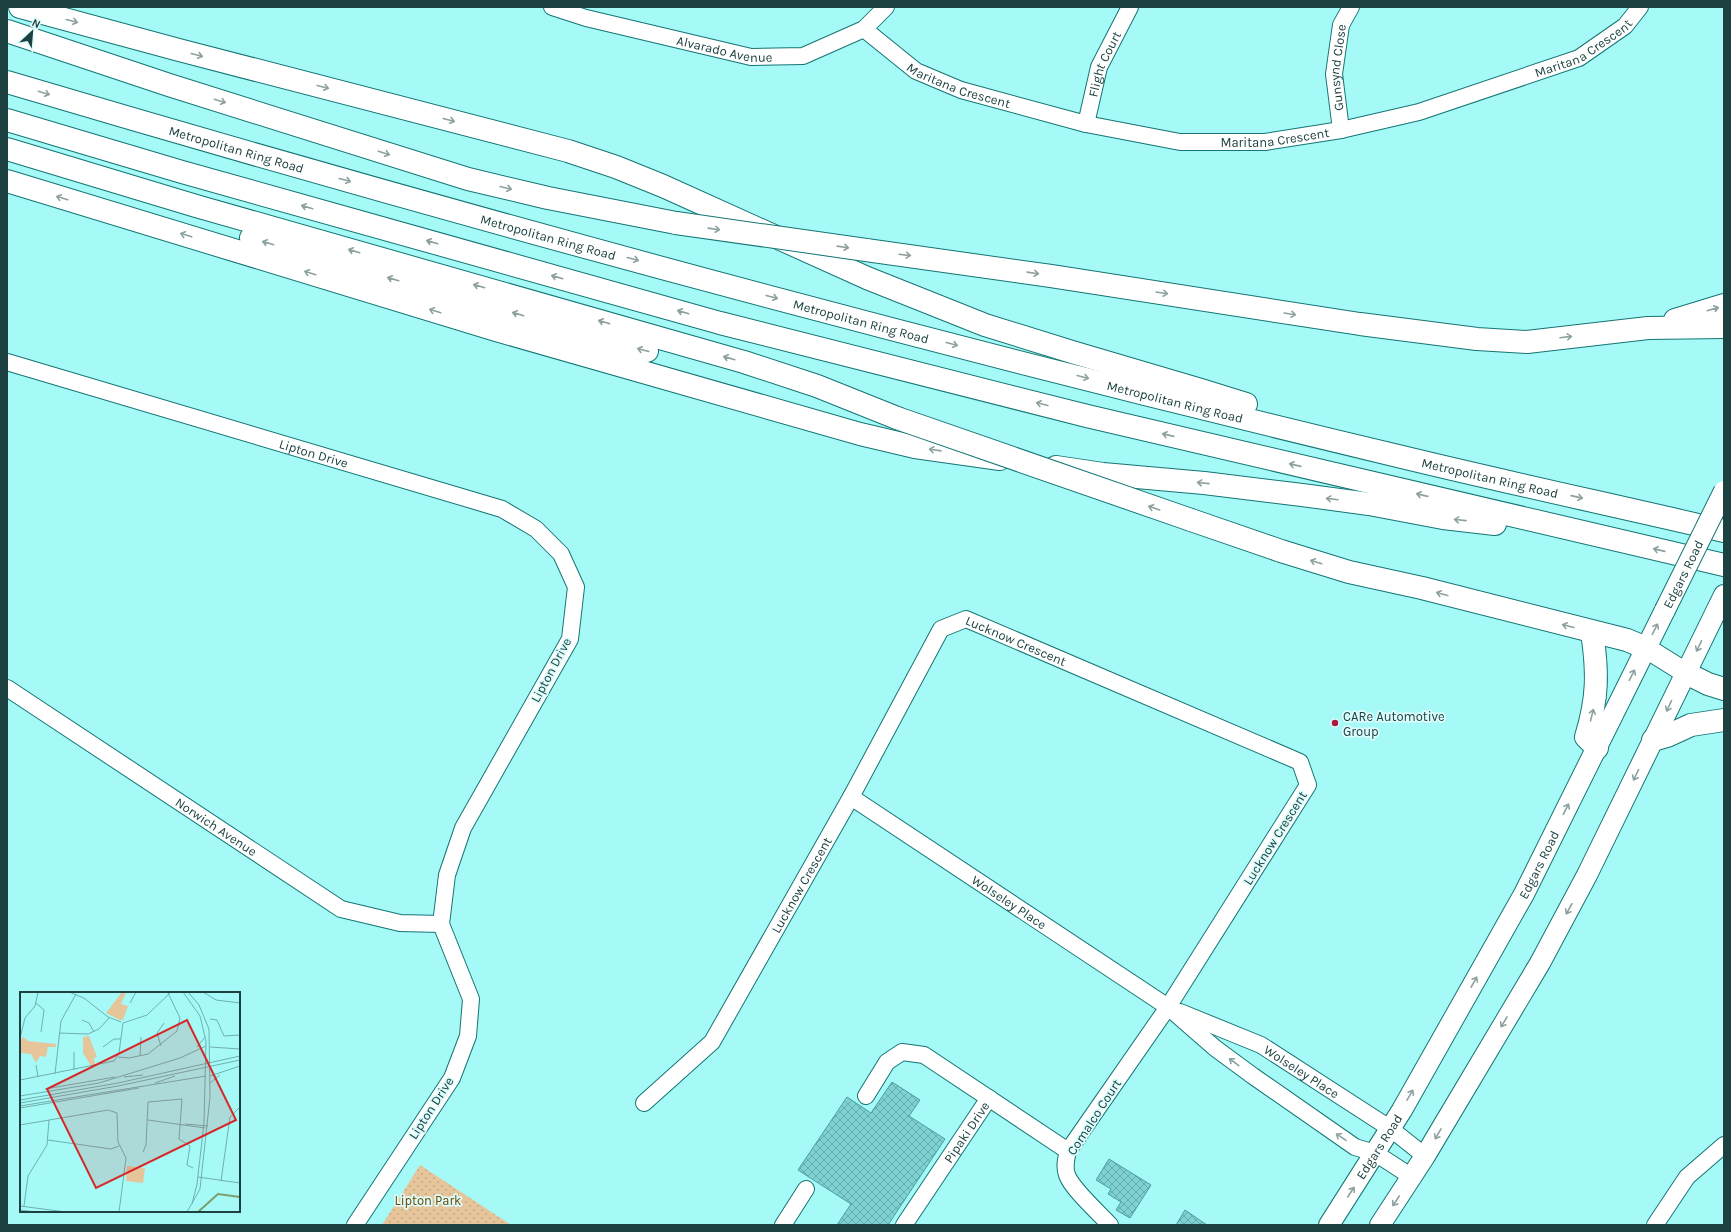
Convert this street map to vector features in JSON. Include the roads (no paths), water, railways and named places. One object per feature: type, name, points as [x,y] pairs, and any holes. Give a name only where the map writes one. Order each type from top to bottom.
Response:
[{"type":"highway","points":[[20,7],[568,151],[616,167],[663,186],[867,278],[985,325],[1201,390],[1403,457]]},
{"type":"highway","points":[[7,31],[169,85],[468,179],[548,198],[676,223],[1058,277],[1360,324],[1477,339],[1527,342],[1648,328],[1724,327]]},
{"type":"highway","points":[[7,47],[169,85]]},
{"type":"highway","name":"Metropolitan Ring Road","points":[[7,82],[234,149],[735,287],[1040,367],[1403,457],[1724,531]]},
{"type":"highway","points":[[7,120],[182,172],[720,323],[1087,416],[1724,565]]},
{"type":"highway","points":[[7,149],[196,206],[744,362],[817,386],[897,418],[1191,520],[1349,572],[1422,588],[1630,641],[1646,648]]},
{"type":"highway","points":[[7,166],[344,265],[636,348],[897,418]]},
{"type":"highway","points":[[7,181],[496,330],[860,434],[915,447],[1103,474],[1204,483],[1370,504],[1443,518],[1596,535]]},
{"type":"highway","points":[[1648,328],[1724,305]]},
{"type":"highway","points":[[1592,632],[1596,667],[1595,699],[1593,714],[1586,737],[1597,748]]},
{"type":"highway","points":[[1686,673],[1708,684],[1724,689]]},
{"type":"highway","points":[[1653,740],[1667,736],[1691,725],[1724,720]]},
{"type":"main road","name":"Edgars Road","points":[[1330,1225],[1391,1129],[1524,894],[1724,491]]},
{"type":"main road","points":[[1380,1225],[1412,1178],[1540,963],[1588,875],[1724,595]]},
{"type":"main road","points":[[1646,648],[1686,673]]},
{"type":"street","name":"Alvarado Avenue","points":[[552,7],[586,18],[751,57],[803,56],[870,24],[886,7]]},
{"type":"street","name":"Flight Court","points":[[1086,124],[1100,67],[1130,7]]},
{"type":"street","name":"Gunsynd Close","points":[[1342,130],[1334,74],[1341,25],[1351,7]]},
{"type":"street","name":"Maritana Crescent","points":[[870,24],[872,37],[896,54],[916,71],[961,90],[1086,124],[1180,142],[1265,142],[1342,130],[1418,112],[1579,58],[1625,26],[1640,7]]},
{"type":"street","name":"Lipton Drive","points":[[7,362],[502,509],[536,529],[561,554],[576,587],[570,639],[463,828],[447,875],[441,924],[471,999],[468,1036],[452,1078],[355,1225]]},
{"type":"street","name":"Lucknow Crescent","points":[[644,1102],[712,1042],[851,797],[941,629],[966,619],[1300,762],[1308,785],[1168,1006]]},
{"type":"street","name":"Norwich Avenue","points":[[7,688],[341,909],[400,923],[441,924]]},
{"type":"street","name":"Wolseley Place","points":[[851,797],[1168,1006],[1215,1048],[1355,1147],[1376,1154],[1412,1178]]},
{"type":"street","name":"Wolseley Place","points":[[1168,1006],[1261,1045],[1391,1129],[1425,1156]]},
{"type":"street","name":"Comalco Court","points":[[1110,1225],[1075,1187],[1067,1176],[1065,1164],[1068,1151],[1168,1006]]},
{"type":"street","points":[[866,1096],[887,1062],[902,1052],[924,1055],[989,1098]]},
{"type":"street","name":"Pipaki Drive","points":[[904,1225],[989,1098],[1068,1151]]},
{"type":"street","points":[[1655,1225],[1687,1177],[1724,1145]]},
{"type":"street","points":[[783,1225],[806,1189]]},
{"type":"place","name":"CARe Automotive Group","points":[[1335,723]]},
{"type":"park label","name":"Lipton Park","points":[[428,1200]]}]
